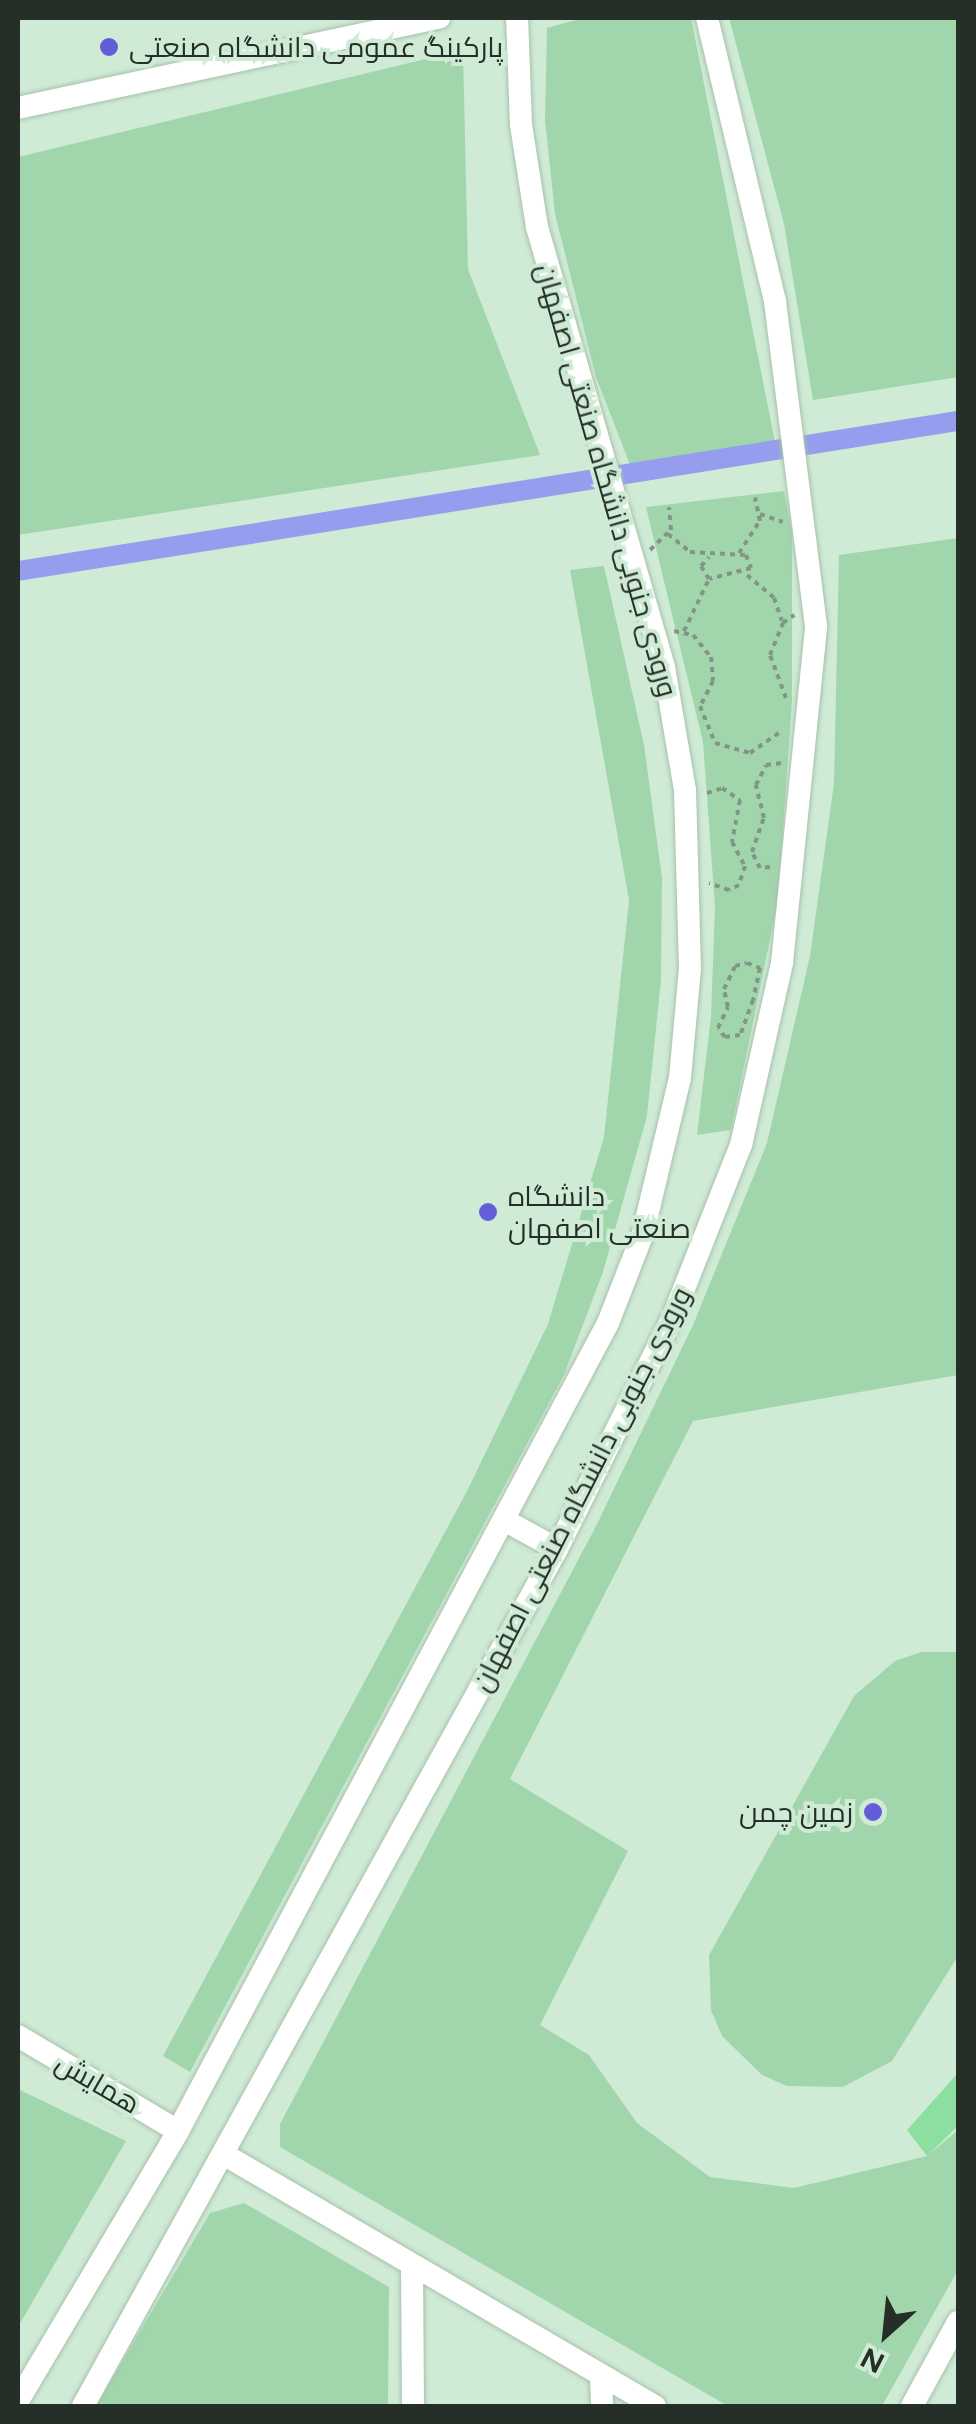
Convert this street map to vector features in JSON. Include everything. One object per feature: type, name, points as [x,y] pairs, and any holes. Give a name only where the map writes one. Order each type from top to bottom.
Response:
[{"type":"street","points":[[18,108],[439,18]]},
{"type":"street","name":"ورودی جنوبی دانشگاه صنعتی اصفهان","points":[[18,2401],[178,2130],[608,1323],[643,1233],[680,1078],[690,969],[685,804],[654,632],[537,227],[521,125],[517,18]]},
{"type":"street","name":"ورودی جنوبی دانشگاه صنعتی اصفهان","points":[[83,2406],[225,2155],[556,1549],[674,1314],[741,1145],[782,963],[805,775],[814,607],[794,424],[775,301],[707,18]]},
{"type":"street","points":[[506,1520],[556,1549]]},
{"type":"street","name":"همایش","points":[[18,2036],[178,2130]]},
{"type":"street","points":[[225,2155],[655,2406]]},
{"type":"street","points":[[412,2265],[413,2406]]},
{"type":"street","points":[[912,2406],[958,2322]]},
{"type":"street","points":[[601,2374],[602,2406]]},
{"type":"path","points":[[739,553],[760,521],[755,498]]},
{"type":"path","points":[[668,534],[669,507]]},
{"type":"path","points":[[668,534],[690,552],[709,557],[739,553],[751,561],[747,574]]},
{"type":"path","points":[[633,559],[668,534]]},
{"type":"path","points":[[709,557],[701,570],[709,579]]},
{"type":"path","points":[[709,579],[747,574],[774,598],[783,623],[770,666],[788,706]]},
{"type":"path","points":[[684,631],[709,579]]},
{"type":"path","points":[[783,623],[814,607]]},
{"type":"path","points":[[654,632],[684,631],[703,644],[715,670],[700,706],[715,742],[750,753],[774,741],[787,720]]},
{"type":"path","points":[[795,857],[770,868],[754,862],[764,818],[756,785],[772,762],[805,775]]},
{"type":"path","points":[[685,804],[711,790],[734,794],[740,810],[732,842],[745,866],[744,878],[729,890],[687,876]]},
{"type":"path","points":[[747,963],[760,968],[751,1006],[740,1035],[725,1037],[718,1028],[728,1007],[724,990],[736,966],[747,963]]},
{"type":"green space","points":[[583,18],[691,18],[775,442],[630,465],[596,377],[555,214],[545,120],[547,28]]},
{"type":"green space","points":[[729,18],[958,18],[958,377],[813,400],[784,224]]},
{"type":"green space","points":[[463,50],[468,269],[540,455],[18,535],[18,157]]},
{"type":"green space","points":[[784,491],[792,531],[792,701],[778,900],[731,1130],[697,1135],[711,1016],[715,907],[703,742],[646,507]]},
{"type":"green space","points":[[958,538],[958,1375],[693,1421],[510,1779],[628,1851],[540,2025],[589,2055],[637,2123],[710,2177],[794,2188],[927,2156],[958,2130],[958,2270],[882,2406],[728,2406],[280,2147],[280,2124],[596,1526],[693,1325],[767,1143],[810,956],[834,783],[839,555]]},
{"type":"green space","points":[[604,566],[644,745],[662,878],[661,980],[647,1116],[603,1272],[564,1375],[190,2072],[163,2056],[466,1493],[548,1324],[604,1137],[629,900],[570,570]]},
{"type":"green space","name":"زمین چمن","points":[[921,1652],[958,1652],[958,1956],[892,2061],[843,2087],[787,2086],[762,2075],[722,2036],[711,2010],[709,1955],[854,1696],[895,1661]]},
{"type":"green space","points":[[18,2089],[126,2141],[18,2327]]},
{"type":"green space","points":[[244,2203],[389,2287],[388,2406],[96,2406],[210,2213]]},
{"type":"building","points":[[958,2073],[958,2126],[927,2156],[907,2130]]},
{"type":"waterway","points":[[18,571],[958,421]]},
{"type":"place","name":"پارکینگ عمومی دانشگاه صنعتی","points":[[109,47]]},
{"type":"place","name":"دانشگاه صنعتی اصفهان","points":[[488,1212]]},
{"type":"place","name":"زمین چمن","points":[[873,1812]]}]
